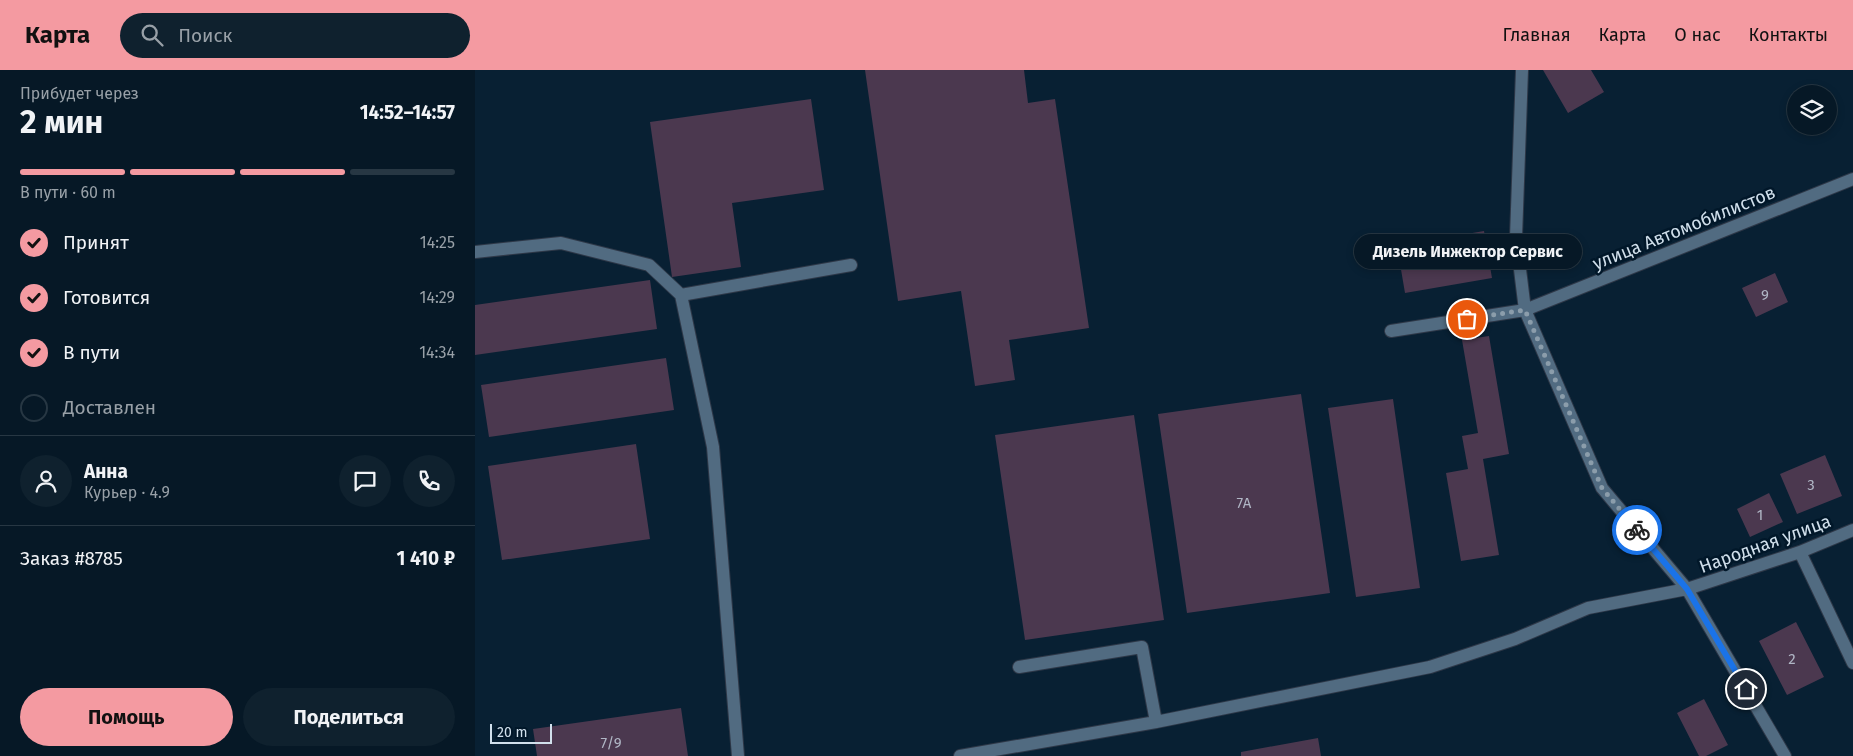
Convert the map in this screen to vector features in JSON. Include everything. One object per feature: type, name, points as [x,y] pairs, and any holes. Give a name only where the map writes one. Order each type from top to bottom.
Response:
[{"type":"street","points":[[1522,70],[1516,237],[1525,310],[1602,488],[1687,589],[1785,756]]},
{"type":"street","name":"улица Автомобилистов","points":[[1391,332],[1525,310],[1853,179]]},
{"type":"street","points":[[475,252],[561,243],[649,265],[681,294],[713,447],[738,756]]},
{"type":"street","points":[[681,294],[851,265]]},
{"type":"street","name":"Народная улица","points":[[960,756],[1157,722],[1430,667],[1515,639],[1588,608],[1687,589],[1800,552],[1853,530]]},
{"type":"street","points":[[1800,552],[1853,663]]},
{"type":"street","points":[[1019,667],[1142,647],[1157,722]]},
{"type":"building","points":[[865,70],[1024,70],[1028,103],[1055,99],[1089,328],[1009,340],[1015,380],[975,386],[961,291],[898,301]]},
{"type":"building","points":[[1543,70],[1591,70],[1604,92],[1568,113]]},
{"type":"building","points":[[811,99],[824,190],[732,203],[741,267],[672,277],[650,122]]},
{"type":"building","points":[[1484,231],[1492,278],[1405,293],[1397,246]]},
{"type":"building","points":[[1775,273],[1788,302],[1756,317],[1742,288]]},
{"type":"building","points":[[650,280],[657,329],[475,355],[475,305]]},
{"type":"building","points":[[1489,336],[1509,454],[1483,459],[1499,555],[1461,561],[1446,473],[1468,469],[1462,436],[1478,433],[1462,340]]},
{"type":"building","points":[[666,358],[674,410],[489,437],[481,385]]},
{"type":"building","points":[[1301,394],[1330,593],[1187,613],[1158,414]]},
{"type":"building","points":[[1393,399],[1420,588],[1356,597],[1328,408]]},
{"type":"building","points":[[1134,415],[1164,620],[1025,640],[995,435]]},
{"type":"building","points":[[636,444],[650,539],[502,560],[488,466]]},
{"type":"building","points":[[1825,455],[1842,496],[1797,514],[1780,474]]},
{"type":"building","points":[[1769,493],[1783,522],[1750,537],[1737,509]]},
{"type":"building","points":[[1796,622],[1824,677],[1787,695],[1759,641]]},
{"type":"building","points":[[1704,699],[1728,745],[1706,756],[1699,756],[1677,713]]},
{"type":"building","points":[[681,708],[688,756],[537,756],[533,729]]},
{"type":"building","points":[[1318,738],[1321,756],[1241,756],[1241,752]]},
{"type":"way so far","points":[[1467,319],[1525,310],[1602,488],[1637,530]]},
{"type":"place","name":"Дизель Инжектор Сервис","points":[[1467,319]]},
{"type":"route","points":[[1637,530],[1687,589],[1746,689]]}]
